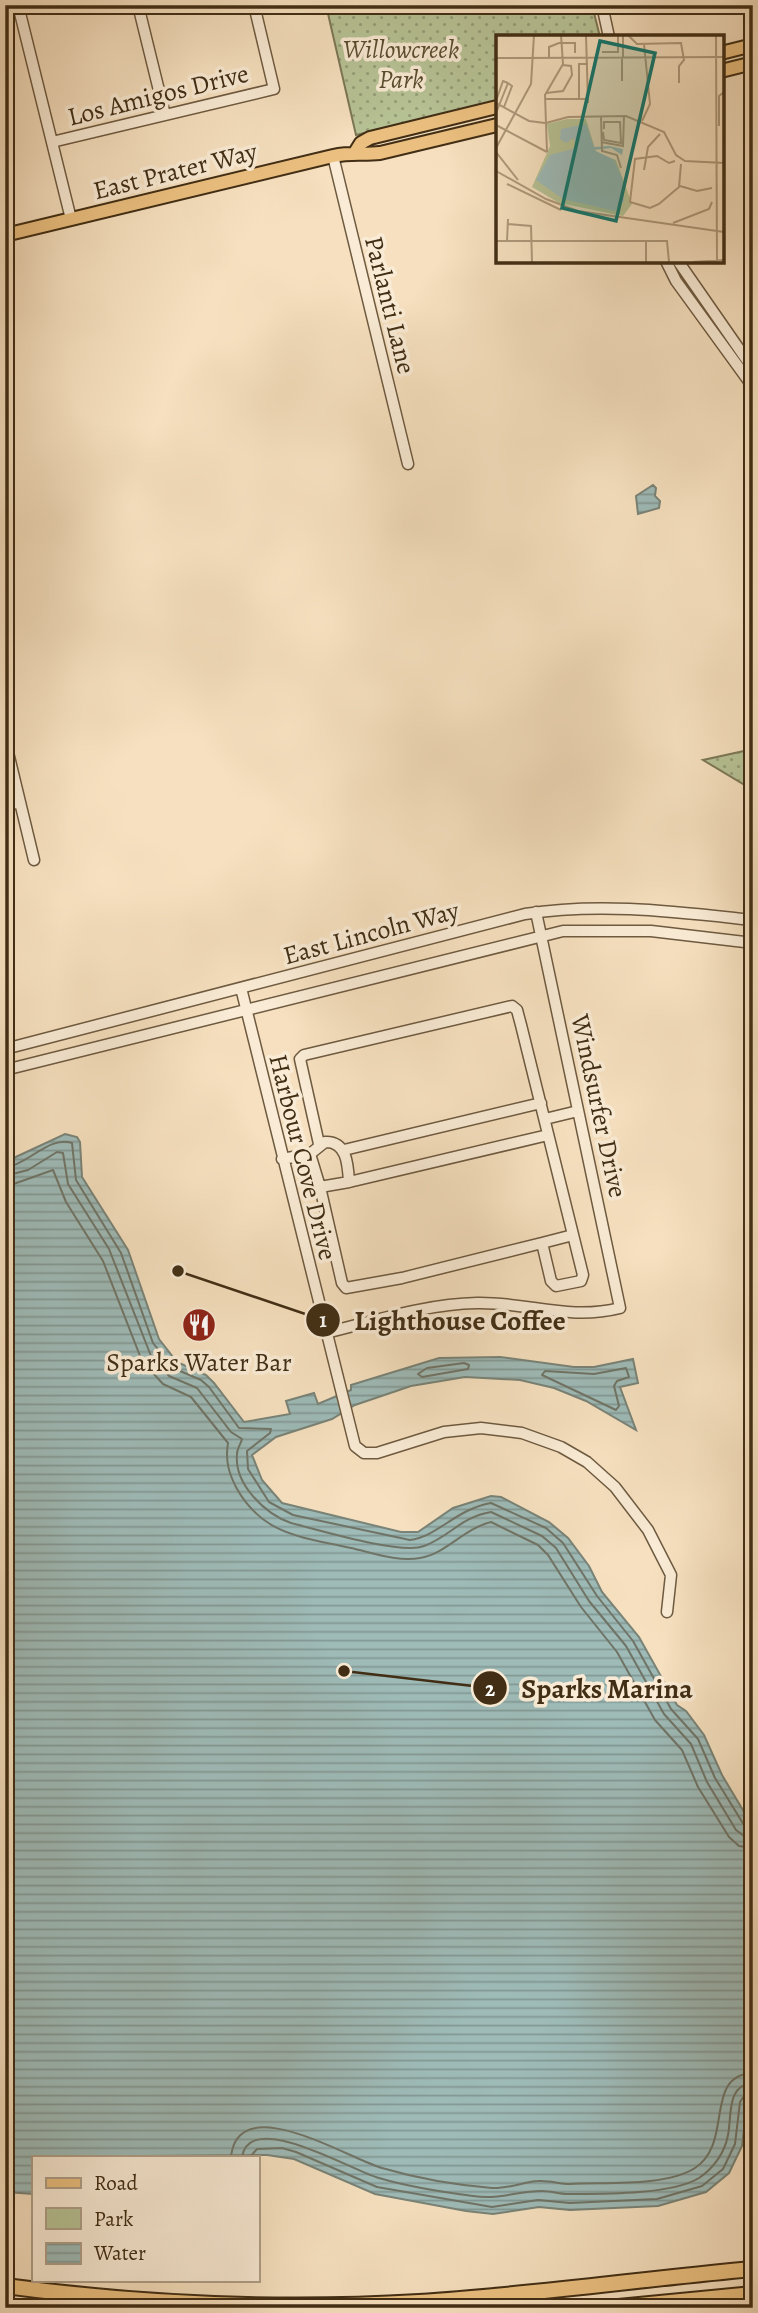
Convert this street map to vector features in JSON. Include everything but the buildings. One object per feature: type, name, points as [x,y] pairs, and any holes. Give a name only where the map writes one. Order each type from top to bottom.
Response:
[{"type":"highway","points":[[5,2286],[209,2302],[373,2304],[487,2297],[753,2269]]},
{"type":"highway","points":[[608,2308],[753,2294]]},
{"type":"main road","points":[[723,52],[753,45]]},
{"type":"main road","points":[[723,70],[753,63]]},
{"type":"main road","name":"East Prater Way","points":[[356,151],[361,143],[370,138],[496,107]]},
{"type":"main road","name":"East Prater Way","points":[[5,235],[333,156],[356,151],[368,155],[380,153],[496,125]]},
{"type":"street","points":[[18,5],[71,219]]},
{"type":"street","points":[[138,5],[164,115]]},
{"type":"street","name":"Los Amigos Drive","points":[[52,142],[274,89],[254,5]]},
{"type":"street","points":[[602,5],[610,35]]},
{"type":"street","name":"Parlanti Lane","points":[[333,156],[408,464]]},
{"type":"street","points":[[666,262],[676,281],[753,387]]},
{"type":"street","points":[[679,262],[753,369]]},
{"type":"street","points":[[5,740],[34,860]]},
{"type":"street","points":[[5,806],[20,803]]},
{"type":"street","name":"East Lincoln Way","points":[[5,1049],[536,912],[568,907],[623,908],[753,920]]},
{"type":"street","name":"Windsurfer Drive","points":[[325,1333],[451,1305],[505,1304],[579,1315],[620,1308],[536,912]]},
{"type":"street","name":"East Lincoln Way","points":[[5,1070],[541,936],[580,929],[632,930],[753,943]]},
{"type":"street","name":"Harbour Cove Drive","points":[[241,988],[352,1442],[364,1453],[377,1453],[431,1435],[469,1429],[522,1433],[561,1447],[586,1462],[615,1487],[648,1530],[671,1575],[667,1612]]},
{"type":"street","points":[[319,1144],[300,1059],[303,1055],[505,1006],[517,1010],[583,1275],[581,1280],[556,1286],[551,1281],[542,1243]]},
{"type":"street","points":[[282,1159],[310,1154],[319,1144],[331,1142],[344,1150],[541,1103]]},
{"type":"street","points":[[545,1119],[578,1111]]},
{"type":"street","points":[[320,1187],[548,1135]]},
{"type":"street","points":[[344,1150],[349,1182]]},
{"type":"street","points":[[310,1154],[340,1275],[346,1288],[402,1278],[573,1236]]},
{"type":"green space","name":"Willowcreek Park","points":[[326,5],[592,5],[600,35],[496,35],[496,101],[356,135]]},
{"type":"green space","points":[[753,749],[753,790],[703,760]]},
{"type":"water","points":[[653,485],[656,488],[655,496],[660,501],[659,508],[638,514],[636,496]]},
{"type":"water","points":[[65,1134],[77,1137],[80,1142],[82,1177],[128,1250],[159,1339],[177,1362],[206,1375],[244,1422],[290,1414],[286,1401],[314,1393],[318,1404],[351,1390],[351,1385],[439,1358],[500,1357],[574,1367],[594,1367],[633,1359],[638,1383],[620,1387],[636,1430],[586,1401],[554,1388],[520,1380],[465,1377],[411,1386],[355,1405],[332,1419],[276,1437],[252,1455],[262,1480],[282,1503],[401,1532],[418,1532],[453,1508],[491,1496],[501,1497],[549,1522],[568,1538],[589,1566],[602,1592],[639,1637],[677,1705],[686,1711],[704,1735],[722,1775],[753,1827],[753,2098],[747,2103],[742,2146],[729,2173],[706,2192],[658,2206],[570,2210],[539,2207],[493,2214],[375,2194],[294,2159],[267,2155],[32,2156],[32,2194],[5,2192],[5,1162]]},
{"type":"place","name":"Lighthouse Coffee","points":[[178,1271]]},
{"type":"place","name":"Sparks Water Bar","points":[[199,1325]]},
{"type":"place","name":"Sparks Marina","points":[[344,1671]]}]
